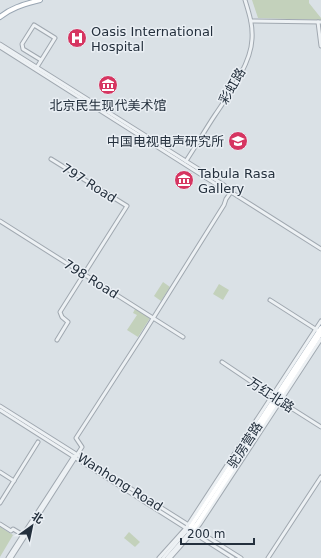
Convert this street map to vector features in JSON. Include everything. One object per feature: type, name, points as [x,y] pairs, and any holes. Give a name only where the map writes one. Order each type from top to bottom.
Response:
[{"type":"main road","points":[[0,13],[40,0]]},
{"type":"main road","points":[[0,16],[5,12]]},
{"type":"main road","name":"驼房营路","points":[[191,529],[277,398],[319,330]]},
{"type":"street","name":"彩虹路","points":[[185,162],[235,84],[249,54],[252,39],[251,21],[245,0]]},
{"type":"street","points":[[251,21],[320,22],[321,46]]},
{"type":"street","points":[[37,67],[55,38],[34,25],[22,44],[22,49],[41,60]]},
{"type":"street","points":[[0,44],[185,162]]},
{"type":"street","points":[[0,47],[224,185],[231,192],[321,249]]},
{"type":"street","name":"797 Road","points":[[51,158],[127,206],[84,274]]},
{"type":"street","points":[[11,558],[82,447],[76,438],[196,250],[231,192]]},
{"type":"street","name":"798 Road","points":[[0,222],[183,337]]},
{"type":"street","points":[[57,340],[68,322],[62,317],[60,312],[84,274]]},
{"type":"street","points":[[270,300],[319,330],[321,322]]},
{"type":"street","points":[[170,558],[191,529],[277,398],[321,339]]},
{"type":"street","name":"万红北路","points":[[222,362],[321,428]]},
{"type":"street","name":"Wanhong Road","points":[[0,406],[75,456]]},
{"type":"street","name":"Wanhong Road","points":[[0,410],[191,529],[241,558]]},
{"type":"street","points":[[0,503],[38,442]]},
{"type":"street","points":[[0,472],[14,481]]},
{"type":"street","points":[[268,558],[321,477]]},
{"type":"street","points":[[0,524],[11,531],[12,530],[24,536]]},
{"type":"street","points":[[159,558],[191,529]]},
{"type":"street","name":"Wanhong Road","points":[[191,529],[233,558]]},
{"type":"street","name":"驼房营路","points":[[163,558],[191,529]]},
{"type":"street","name":"驼房营路","points":[[167,558],[191,529]]},
{"type":"street","points":[[8,558],[24,536]]},
{"type":"green space","points":[[252,0],[309,0],[309,3],[321,20],[258,18]]},
{"type":"green space","points":[[163,282],[170,287],[161,301],[154,296]]},
{"type":"green space","points":[[219,284],[229,290],[223,300],[213,294]]},
{"type":"green space","points":[[135,309],[150,318],[138,337],[127,330],[137,315],[133,313]]},
{"type":"green space","points":[[0,527],[13,535],[0,557]]},
{"type":"green space","points":[[129,532],[140,542],[135,547],[124,538]]},
{"type":"place","name":"Oasis International Hospital","points":[[77,38]]},
{"type":"place","name":"北京民生现代美术馆","points":[[108,85]]},
{"type":"place","name":"中国电视电声研究所","points":[[238,141]]},
{"type":"place","name":"Tabula Rasa Gallery","points":[[184,180]]}]
